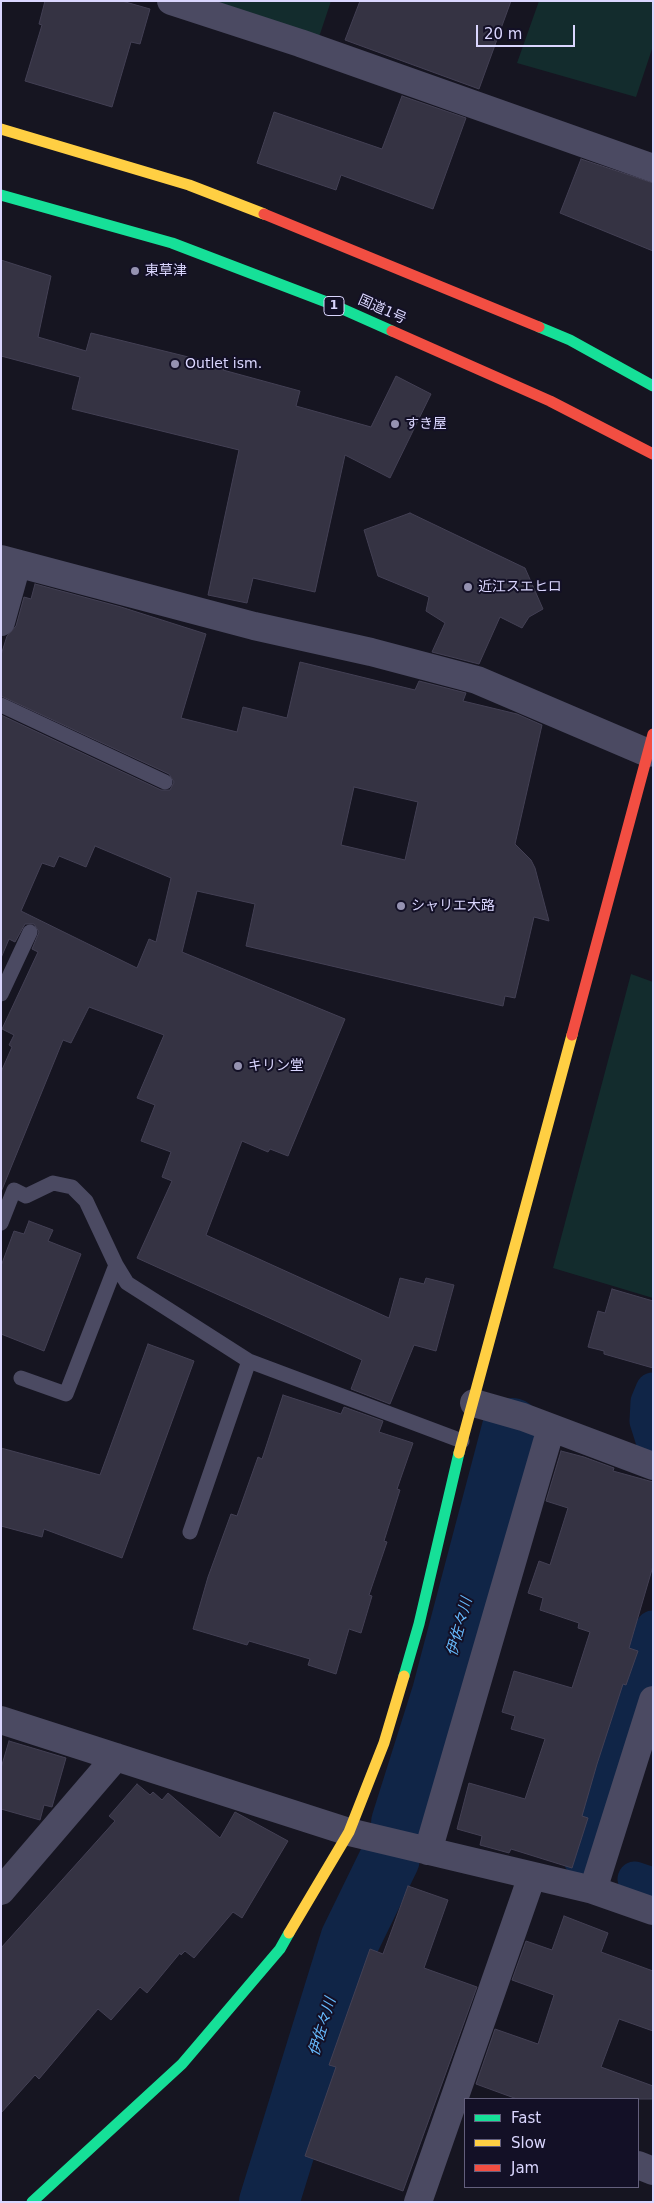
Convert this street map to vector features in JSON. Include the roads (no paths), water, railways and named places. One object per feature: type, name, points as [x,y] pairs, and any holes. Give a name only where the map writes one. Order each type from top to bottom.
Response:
[{"type":"main road","points":[[1,129],[189,186],[348,247],[570,340],[653,386]]},
{"type":"main road","name":"国道1号","points":[[1,196],[172,243],[328,303],[550,401],[653,454]]},
{"type":"main road","points":[[32,2202],[188,2057],[280,1950],[349,1832],[384,1743],[419,1624],[462,1441],[650,743]]},
{"type":"street","points":[[171,1],[300,43],[653,168]]},
{"type":"street","points":[[1,622],[9,562],[254,626],[371,652],[477,680],[650,743]]},
{"type":"street","points":[[474,1402],[653,1466]]},
{"type":"street","points":[[428,1851],[551,1428]]},
{"type":"street","points":[[593,1890],[653,1700]]},
{"type":"street","points":[[1,1720],[349,1832],[593,1890],[653,1910]]},
{"type":"street","points":[[1,1891],[11,1864],[116,1757]]},
{"type":"street","points":[[418,2202],[460,2102],[532,1876]]},
{"type":"street","points":[[639,2165],[653,2171]]},
{"type":"lane","points":[[1,705],[165,782]]},
{"type":"lane","points":[[1,994],[30,932]]},
{"type":"lane","points":[[1,1223],[14,1190],[26,1196],[54,1182],[72,1187],[86,1200],[116,1266],[127,1283],[249,1361],[462,1441]]},
{"type":"lane","points":[[21,1378],[66,1394],[116,1266]]},
{"type":"lane","points":[[190,1532],[249,1361]]},
{"type":"waterway","name":"伊佐々川","points":[[653,1390],[648,1402],[647,1421],[653,1440]]},
{"type":"waterway","name":"伊佐々川","points":[[401,1823],[442,1693],[512,1428]]},
{"type":"waterway","name":"伊佐々川","points":[[580,1858],[653,1628]]},
{"type":"waterway","name":"伊佐々川","points":[[269,2202],[350,1940],[390,1858]]},
{"type":"waterway","name":"伊佐々川","points":[[635,1879],[653,1885]]},
{"type":"place","name":"東草津","points":[[135,271]]},
{"type":"place","name":"Outlet ism.","points":[[175,364]]},
{"type":"place","name":"すき屋","points":[[395,424]]},
{"type":"place","name":"近江スエヒロ","points":[[468,587]]},
{"type":"place","name":"シャリエ大路","points":[[401,906]]},
{"type":"place","name":"キリン堂","points":[[238,1066]]}]
